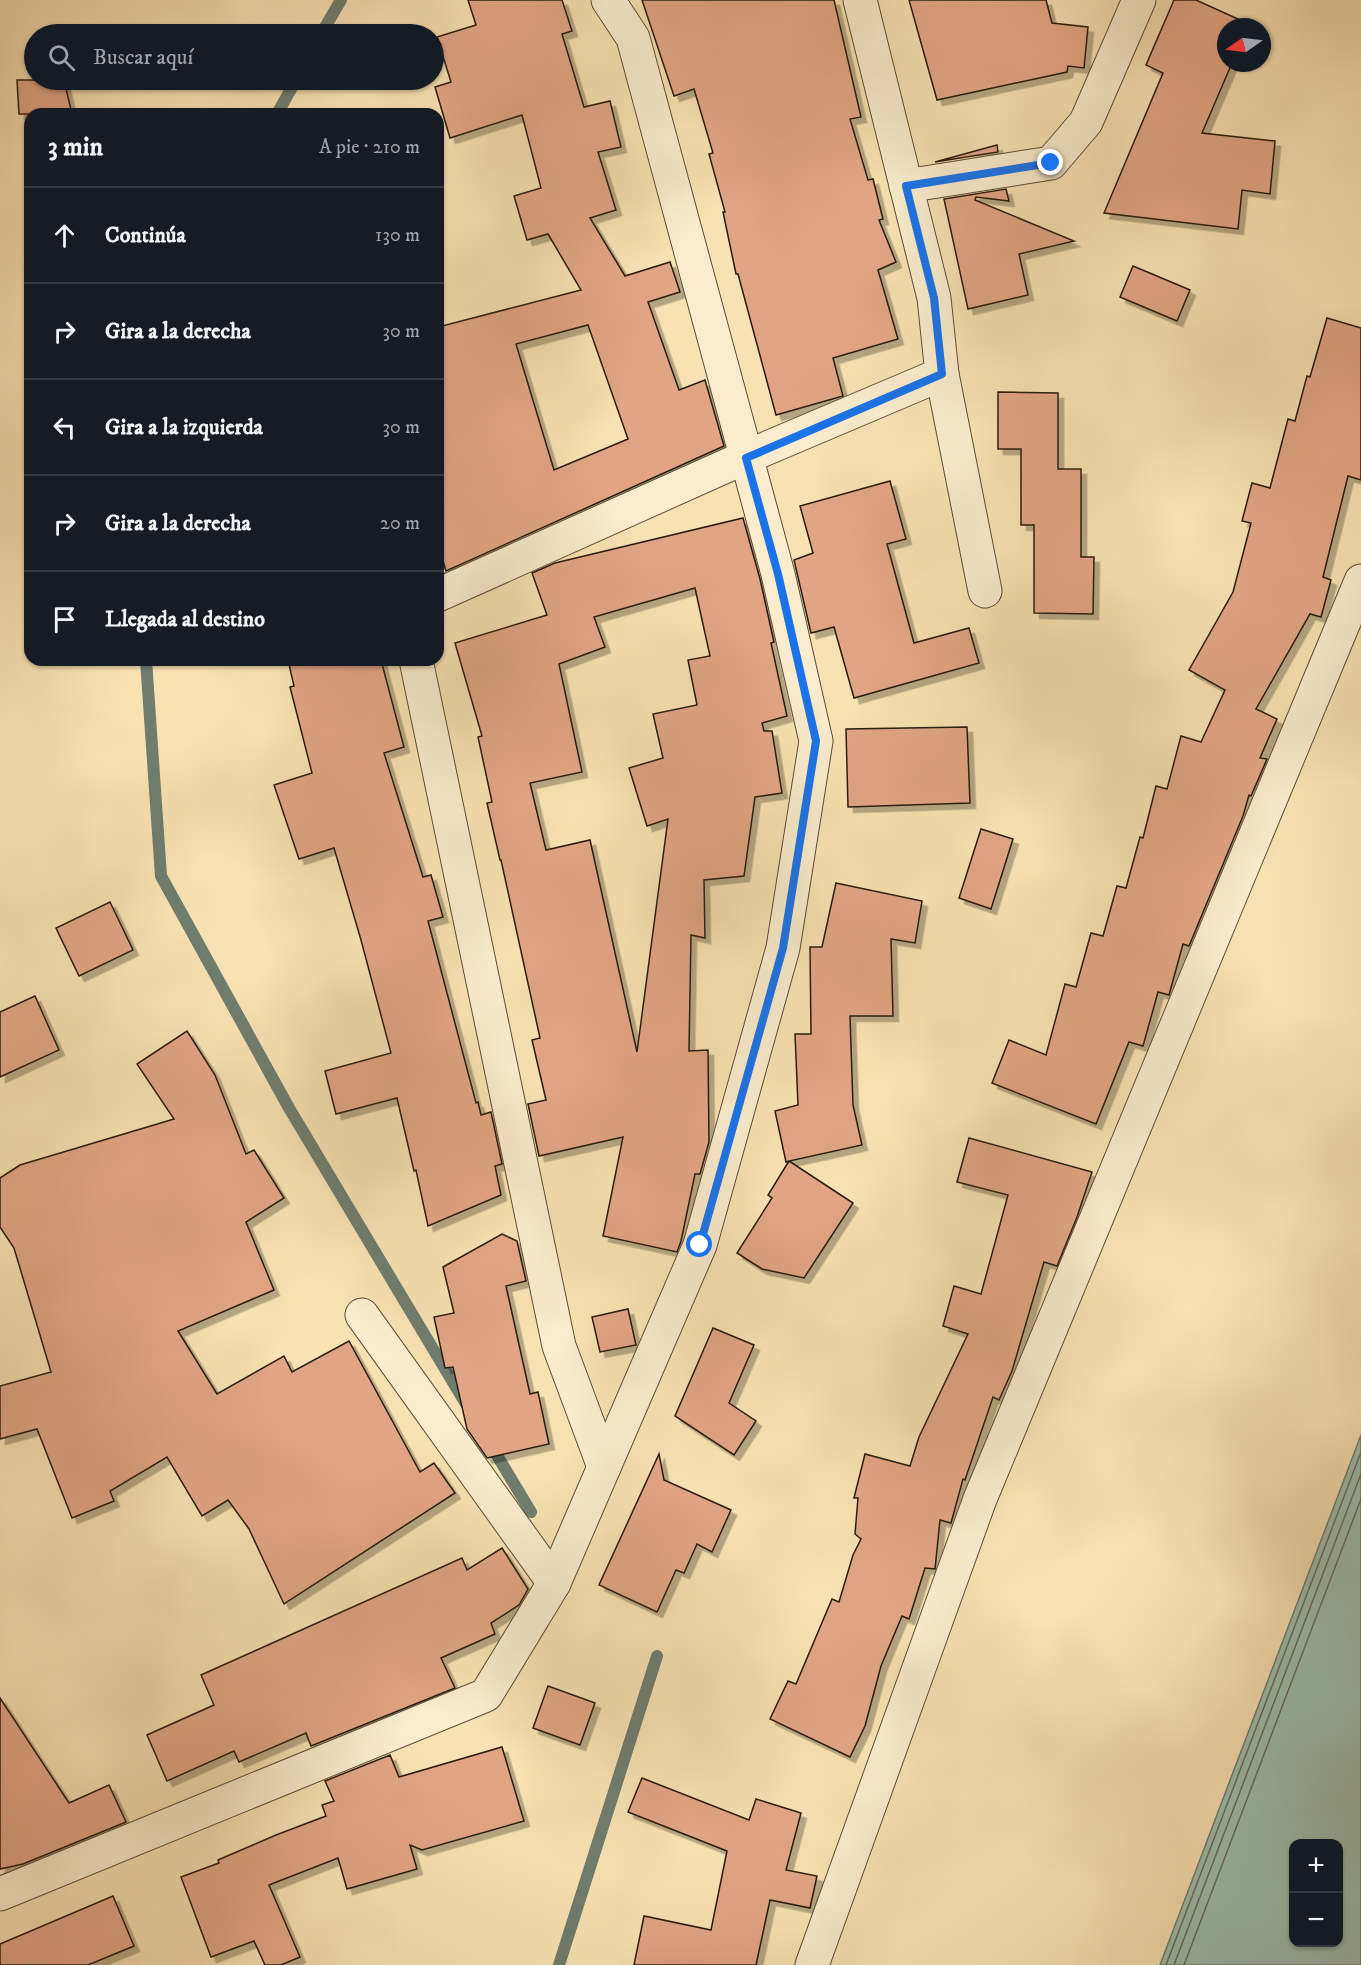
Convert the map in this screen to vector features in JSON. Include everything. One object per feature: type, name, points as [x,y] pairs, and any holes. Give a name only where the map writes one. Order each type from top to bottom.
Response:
[{"type":"street","points":[[0,1894],[486,1695],[554,1583],[700,1245],[783,948],[816,741],[778,574],[633,38],[608,0]]},
{"type":"street","points":[[860,0],[934,298],[942,374],[985,591]]},
{"type":"street","points":[[906,186],[1051,163],[1086,122],[1139,0]]},
{"type":"street","points":[[444,592],[942,374]]},
{"type":"street","points":[[812,1965],[980,1499],[1361,581]]},
{"type":"street","points":[[417,666],[560,1346],[604,1467]]},
{"type":"street","points":[[362,1315],[554,1583]]},
{"type":"water","points":[[1361,1435],[1361,1965],[1160,1965]]},
{"type":"building","points":[[468,0],[562,0],[572,31],[562,34],[584,107],[610,101],[621,147],[598,152],[616,210],[590,218],[625,276],[670,262],[680,292],[648,302],[679,390],[705,380],[724,446],[446,571],[444,564],[444,325],[581,290],[548,234],[527,240],[514,196],[541,188],[522,115],[450,138],[444,118],[444,108],[441,108],[436,90],[444,90],[444,84],[451,82],[444,60],[444,35],[476,25]],"holes":[[[588,325],[628,439],[554,470],[516,344]]]},
{"type":"building","points":[[642,0],[834,0],[861,117],[850,119],[868,180],[873,179],[883,219],[879,220],[896,262],[878,270],[898,339],[833,358],[843,396],[776,415],[738,274],[736,274],[723,212],[725,212],[709,154],[713,153],[694,89],[674,96]]},
{"type":"building","points":[[909,0],[1046,0],[1052,23],[1088,27],[1084,68],[1068,66],[1067,72],[937,100]]},
{"type":"building","points":[[1174,0],[1196,0],[1236,18],[1217,18],[1217,72],[1228,72],[1202,133],[1275,141],[1270,194],[1242,190],[1238,229],[1104,213],[1163,73],[1146,65]]},
{"type":"building","points":[[17,80],[24,80],[24,90],[66,90],[71,108],[24,108],[24,114],[19,114]]},
{"type":"building","points":[[997,145],[998,152],[935,162]]},
{"type":"building","points":[[1006,189],[1009,201],[976,197],[975,200],[1074,241],[1019,254],[1028,295],[968,309],[944,199]]},
{"type":"building","points":[[1133,266],[1190,290],[1177,321],[1120,297]]},
{"type":"building","points":[[1327,318],[1361,328],[1361,480],[1348,476],[1323,577],[1331,580],[1321,617],[1310,614],[1256,709],[1277,719],[1260,758],[1267,759],[1251,796],[1249,795],[1243,816],[1189,946],[1183,944],[1169,995],[1158,992],[1143,1046],[1129,1042],[1096,1124],[992,1083],[1009,1040],[1046,1055],[1065,984],[1076,987],[1091,933],[1103,936],[1117,886],[1126,888],[1140,837],[1143,838],[1156,786],[1167,789],[1181,736],[1201,742],[1225,690],[1189,670],[1233,592],[1251,523],[1242,521],[1252,483],[1270,488],[1288,419],[1295,421],[1307,376],[1310,377]]},
{"type":"building","points":[[998,392],[1058,393],[1058,469],[1081,469],[1081,557],[1094,557],[1093,614],[1034,613],[1034,525],[1021,525],[1021,449],[998,449]]},
{"type":"building","points":[[890,481],[906,539],[887,544],[914,643],[969,628],[979,663],[854,698],[834,627],[811,633],[794,560],[813,553],[800,506]]},
{"type":"building","points":[[743,518],[774,642],[771,643],[787,716],[762,723],[764,731],[772,731],[782,793],[755,797],[744,876],[704,880],[705,938],[691,935],[689,1051],[708,1050],[709,1142],[700,1174],[695,1174],[677,1252],[603,1236],[623,1137],[539,1156],[528,1104],[546,1100],[532,1040],[540,1038],[487,803],[492,802],[478,737],[482,736],[455,643],[547,615],[532,573],[555,563]],"holes":[[[695,588],[710,656],[688,660],[697,705],[653,714],[663,758],[629,768],[647,826],[668,819],[637,1052],[590,840],[546,850],[530,783],[582,772],[559,664],[605,647],[594,617]]]},
{"type":"building","points":[[289,666],[383,666],[404,747],[384,753],[423,877],[431,875],[443,917],[428,921],[476,1103],[478,1102],[481,1115],[491,1112],[502,1164],[495,1166],[501,1195],[428,1226],[397,1098],[336,1114],[325,1071],[391,1053],[334,848],[299,859],[274,785],[312,773],[290,687],[294,686]]},
{"type":"building","points":[[967,727],[970,803],[848,807],[846,729]]},
{"type":"building","points":[[981,829],[1013,839],[991,909],[959,898]]},
{"type":"building","points":[[836,883],[922,901],[915,943],[891,939],[893,1016],[850,1016],[853,1105],[862,1145],[786,1162],[775,1111],[798,1105],[795,1034],[811,1034],[810,947],[822,947]]},
{"type":"building","points":[[110,902],[133,950],[79,976],[56,928]]},
{"type":"building","points":[[35,996],[59,1050],[0,1077],[0,1012]]},
{"type":"building","points":[[187,1031],[215,1075],[246,1154],[254,1150],[284,1198],[246,1222],[274,1290],[178,1331],[217,1394],[284,1356],[292,1372],[349,1341],[420,1472],[434,1463],[455,1493],[284,1604],[249,1529],[228,1500],[202,1516],[167,1457],[110,1491],[114,1501],[72,1518],[37,1429],[0,1439],[0,1386],[51,1372],[14,1248],[0,1227],[0,1178],[20,1165],[174,1119],[137,1064]]},
{"type":"building","points":[[969,1138],[1092,1172],[1057,1266],[1044,1262],[1012,1371],[999,1400],[993,1397],[965,1480],[963,1479],[951,1523],[940,1520],[935,1569],[925,1568],[909,1619],[902,1616],[881,1666],[865,1726],[850,1757],[770,1719],[788,1681],[796,1684],[832,1599],[839,1602],[853,1555],[861,1539],[855,1534],[858,1498],[854,1498],[865,1454],[910,1466],[919,1437],[968,1334],[943,1326],[954,1286],[981,1294],[1008,1195],[957,1182]]},
{"type":"building","points":[[789,1161],[853,1203],[804,1278],[762,1269],[737,1253],[772,1198],[768,1195]]},
{"type":"building","points":[[502,1234],[517,1241],[526,1281],[506,1286],[530,1394],[538,1392],[549,1444],[487,1458],[467,1429],[453,1367],[445,1368],[434,1317],[454,1313],[443,1267]]},
{"type":"building","points":[[628,1309],[636,1345],[600,1352],[592,1317]]},
{"type":"building","points":[[713,1328],[754,1345],[729,1403],[756,1421],[734,1455],[675,1416]]},
{"type":"building","points":[[659,1454],[664,1480],[731,1510],[712,1552],[697,1544],[684,1573],[676,1570],[657,1612],[599,1585]]},
{"type":"building","points":[[502,1548],[528,1589],[519,1605],[491,1623],[495,1634],[441,1658],[455,1688],[311,1746],[306,1733],[239,1762],[234,1751],[167,1781],[147,1735],[214,1705],[201,1675],[462,1558],[467,1570]]},
{"type":"building","points":[[548,1686],[595,1703],[580,1745],[533,1728]]},
{"type":"building","points":[[0,1698],[69,1803],[109,1785],[126,1822],[23,1864],[0,1869]]},
{"type":"building","points":[[502,1747],[524,1821],[422,1850],[410,1845],[417,1869],[347,1889],[338,1858],[269,1885],[300,1957],[281,1965],[265,1965],[254,1941],[211,1957],[181,1877],[219,1863],[218,1860],[276,1835],[326,1816],[322,1805],[334,1801],[325,1781],[390,1755],[399,1777]]},
{"type":"building","points":[[642,1778],[749,1820],[756,1799],[801,1813],[786,1870],[817,1876],[810,1908],[770,1900],[756,1965],[634,1965],[644,1916],[711,1930],[727,1851],[628,1812]]},
{"type":"building","points":[[113,1896],[134,1946],[88,1965],[0,1965],[0,1944]]},
{"type":"waterway","points":[[327,24],[341,0]]},
{"type":"waterway","points":[[280,108],[290,90]]},
{"type":"waterway","points":[[146,666],[161,876],[289,1108],[466,1404]]},
{"type":"waterway","points":[[489,1442],[531,1512]]},
{"type":"waterway","points":[[559,1965],[657,1656]]},
{"type":"route","points":[[700,1245],[783,948],[816,741],[778,574],[746,458],[942,374],[934,298],[906,186],[1051,163]]}]
